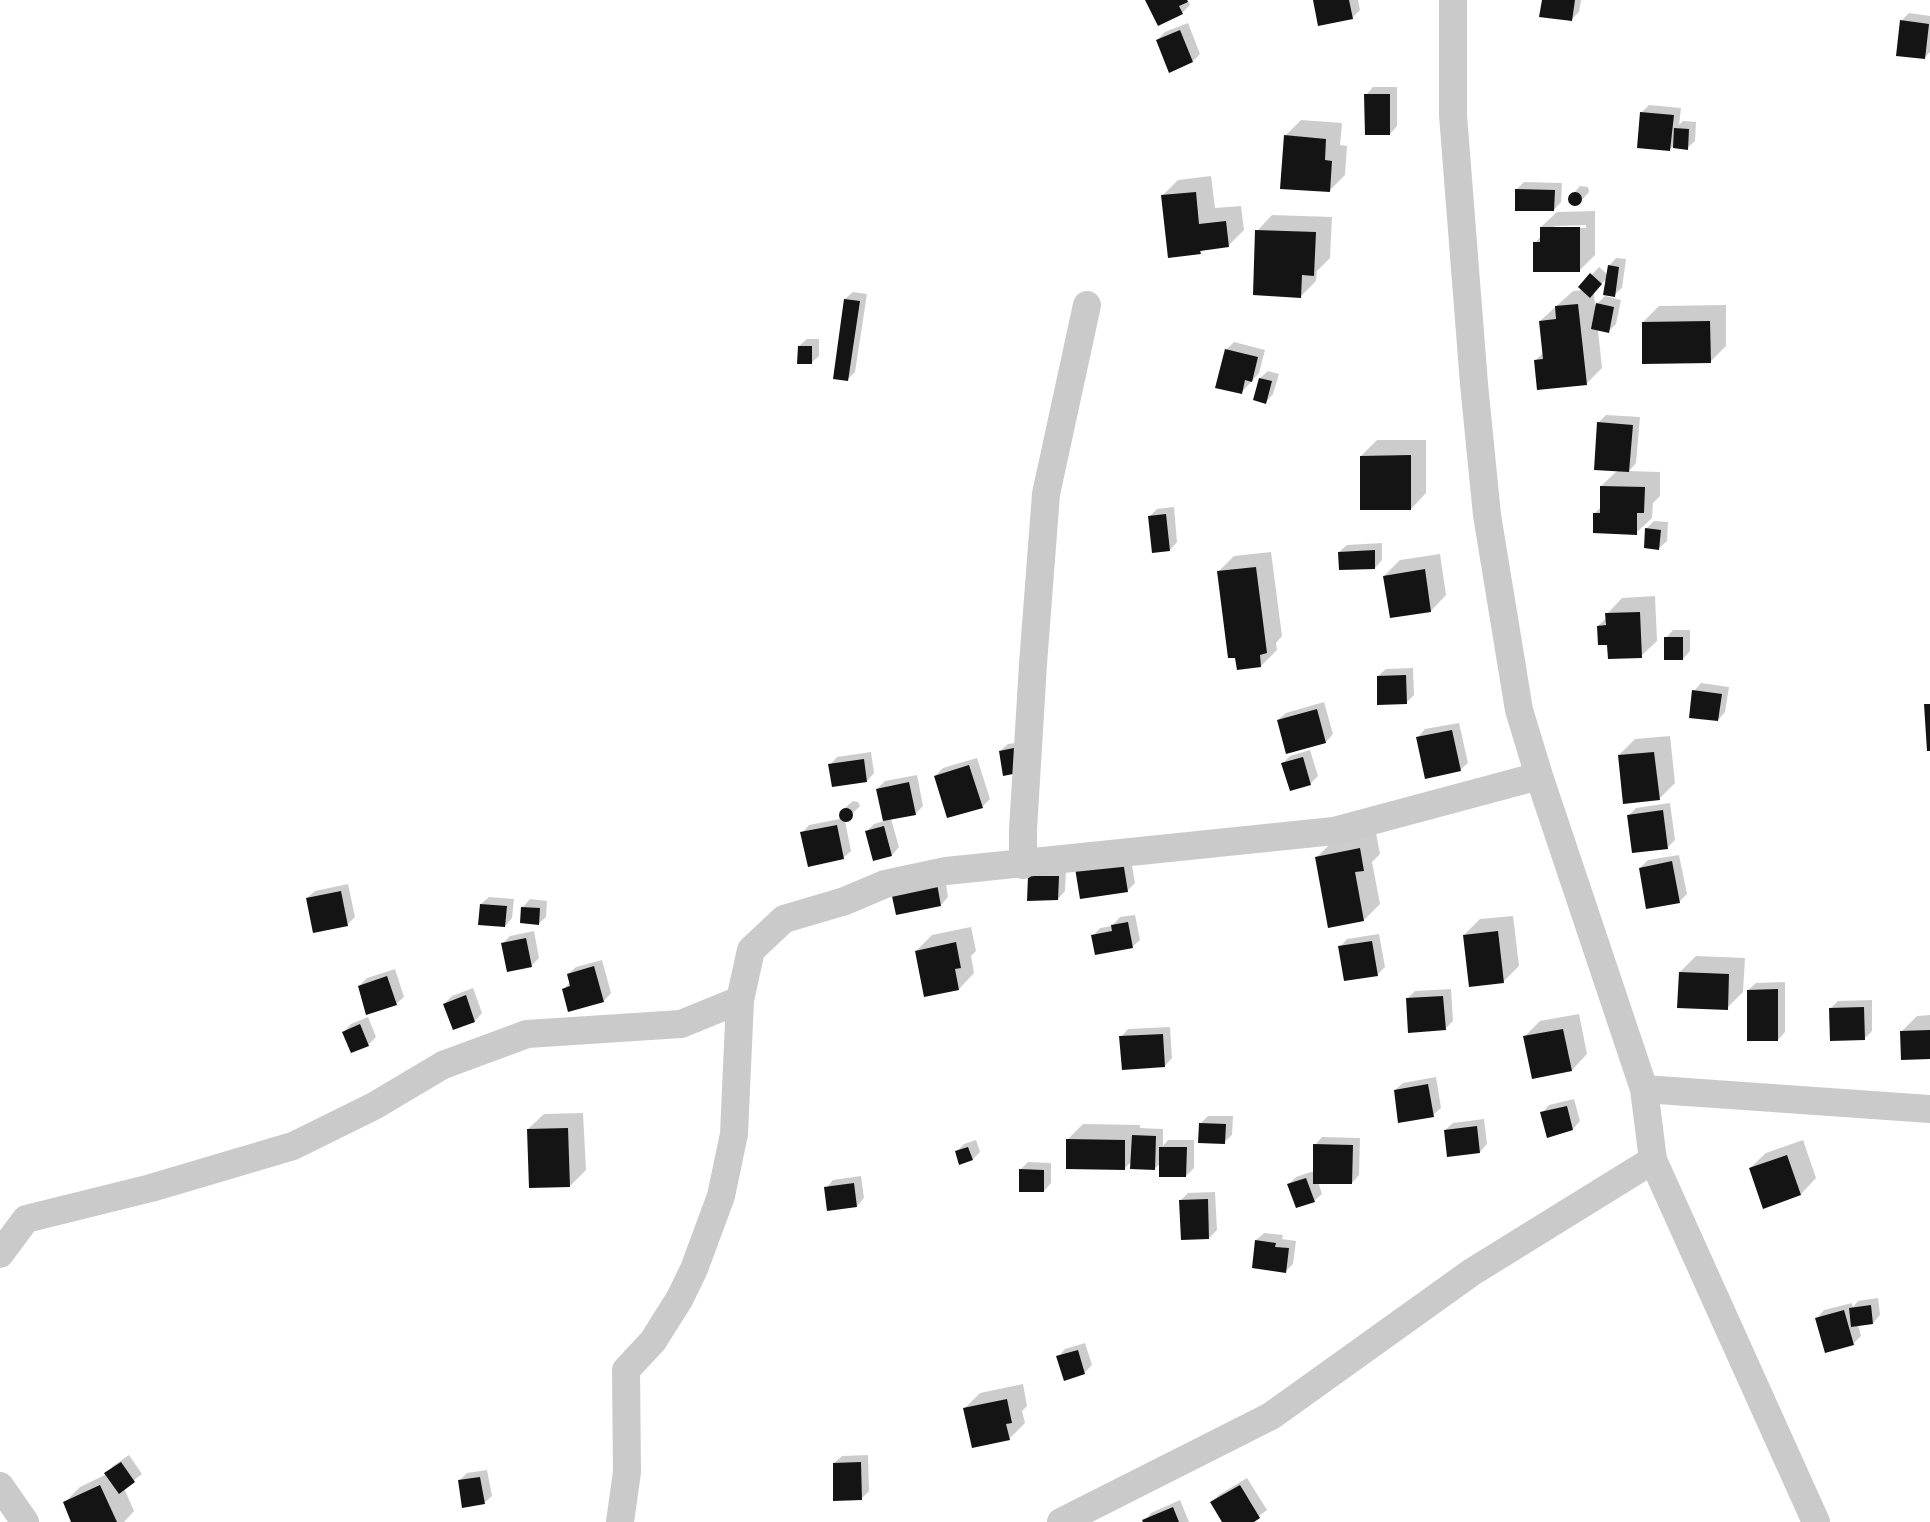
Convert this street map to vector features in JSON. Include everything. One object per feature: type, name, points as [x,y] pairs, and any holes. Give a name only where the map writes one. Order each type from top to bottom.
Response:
[{"type":"street","points":[[1453,0],[1453,115],[1487,515],[1519,710],[1539,776],[1644,1089],[1653,1160],[1816,1522]]},
{"type":"street","points":[[1023,865],[1031,703],[1046,494],[1086,305]]},
{"type":"street","points":[[620,1522],[627,1472],[626,1370],[653,1341],[680,1298],[694,1269],[721,1196],[734,1134],[740,1000],[750,950],[784,919],[846,901],[885,884],[946,872],[1334,831],[1539,776]]},
{"type":"street","points":[[0,1254],[26,1219],[151,1188],[293,1146],[374,1106],[443,1065],[527,1034],[681,1024],[740,1000]]},
{"type":"street","points":[[1644,1089],[1930,1109]]},
{"type":"street","points":[[1062,1522],[1271,1416],[1472,1272],[1653,1160]]},
{"type":"street","points":[[0,1486],[24,1522]]},
{"type":"building","points":[[1145,0],[1187,0],[1188,2],[1179,6],[1183,14],[1158,26]]},
{"type":"building","points":[[1313,0],[1349,0],[1353,19],[1318,26]]},
{"type":"building","points":[[1542,0],[1575,0],[1572,21],[1539,17]]},
{"type":"building","points":[[1900,20],[1929,24],[1925,59],[1896,56]]},
{"type":"building","points":[[1180,30],[1193,62],[1169,73],[1156,40]]},
{"type":"building","points":[[1364,94],[1390,94],[1390,135],[1365,135]]},
{"type":"building","points":[[1640,112],[1674,115],[1670,151],[1637,148]]},
{"type":"building","points":[[1674,128],[1689,129],[1688,150],[1673,148]]},
{"type":"building","points":[[1284,135],[1326,139],[1325,160],[1332,161],[1330,192],[1280,189]]},
{"type":"building","points":[[1515,189],[1555,190],[1554,211],[1515,211]]},
{"type":"building","points":[[1196,192],[1199,224],[1226,221],[1229,247],[1200,251],[1201,254],[1168,258],[1161,195]]},
{"type":"building","points":[[1575,192],[1580,194],[1582,199],[1580,204],[1575,206],[1570,204],[1568,199],[1570,194]]},
{"type":"building","points":[[1540,227],[1580,227],[1580,272],[1533,272],[1533,242],[1540,242]]},
{"type":"building","points":[[1255,230],[1316,232],[1314,276],[1302,275],[1301,298],[1253,295]]},
{"type":"building","points":[[1608,265],[1619,267],[1615,297],[1603,295]]},
{"type":"building","points":[[1590,273],[1602,284],[1590,298],[1578,287]]},
{"type":"building","points":[[844,299],[860,301],[848,381],[833,379]]},
{"type":"building","points":[[1596,303],[1614,307],[1609,333],[1591,329]]},
{"type":"building","points":[[1578,304],[1587,385],[1537,390],[1534,360],[1543,359],[1539,321],[1556,319],[1555,306]]},
{"type":"building","points":[[1710,321],[1711,363],[1642,364],[1642,322]]},
{"type":"building","points":[[798,346],[812,346],[812,364],[797,364]]},
{"type":"building","points":[[1225,349],[1258,357],[1252,382],[1245,380],[1242,394],[1215,388]]},
{"type":"building","points":[[1259,378],[1272,381],[1266,404],[1253,400]]},
{"type":"building","points":[[1597,422],[1633,425],[1629,472],[1594,470]]},
{"type":"building","points":[[1411,455],[1411,510],[1360,510],[1360,456]]},
{"type":"building","points":[[1600,486],[1645,487],[1644,513],[1637,513],[1637,535],[1593,533],[1593,513],[1600,513]]},
{"type":"building","points":[[1166,514],[1170,551],[1152,553],[1148,516]]},
{"type":"building","points":[[1645,528],[1661,530],[1659,550],[1644,548]]},
{"type":"building","points":[[1375,550],[1375,569],[1339,570],[1338,552]]},
{"type":"building","points":[[1256,567],[1267,653],[1260,655],[1261,667],[1237,670],[1235,658],[1228,658],[1217,571]]},
{"type":"building","points":[[1425,569],[1431,612],[1390,618],[1383,576]]},
{"type":"building","points":[[1640,612],[1642,658],[1608,659],[1607,645],[1598,645],[1597,626],[1606,625],[1605,613]]},
{"type":"building","points":[[1664,637],[1683,637],[1683,660],[1664,660]]},
{"type":"building","points":[[1406,675],[1407,704],[1377,705],[1377,676]]},
{"type":"building","points":[[1692,690],[1722,694],[1718,721],[1689,718]]},
{"type":"building","points":[[1924,704],[1930,704],[1930,751],[1927,751]]},
{"type":"building","points":[[1317,709],[1326,743],[1286,754],[1277,720]]},
{"type":"building","points":[[1452,730],[1461,771],[1425,779],[1416,737]]},
{"type":"building","points":[[1014,748],[1018,773],[1003,776],[999,751]]},
{"type":"building","points":[[1654,752],[1660,800],[1623,804],[1618,755]]},
{"type":"building","points":[[1303,757],[1311,785],[1290,791],[1281,763]]},
{"type":"building","points":[[864,759],[867,782],[832,787],[828,764]]},
{"type":"building","points":[[969,765],[983,808],[947,818],[934,776]]},
{"type":"building","points":[[909,782],[916,815],[883,821],[876,789]]},
{"type":"building","points":[[843,808],[849,808],[853,815],[849,822],[843,822],[839,818],[839,812]]},
{"type":"building","points":[[1663,810],[1668,849],[1632,853],[1627,815]]},
{"type":"building","points":[[837,825],[844,859],[808,867],[800,832]]},
{"type":"building","points":[[884,826],[892,856],[873,861],[865,831]]},
{"type":"building","points":[[1360,848],[1364,871],[1355,872],[1364,921],[1328,928],[1315,857]]},
{"type":"building","points":[[1123,861],[1128,892],[1080,899],[1075,868]]},
{"type":"building","points":[[1672,861],[1680,903],[1646,909],[1639,868]]},
{"type":"building","points":[[1028,876],[1059,876],[1058,900],[1027,901]]},
{"type":"building","points":[[936,878],[941,906],[896,915],[890,887]]},
{"type":"building","points":[[341,891],[348,926],[313,933],[306,898]]},
{"type":"building","points":[[480,904],[507,906],[505,927],[478,925]]},
{"type":"building","points":[[521,907],[540,908],[539,925],[520,923]]},
{"type":"building","points":[[1128,922],[1133,948],[1095,955],[1091,935],[1112,931],[1111,925]]},
{"type":"building","points":[[1498,931],[1504,983],[1469,987],[1463,935]]},
{"type":"building","points":[[526,938],[532,967],[507,972],[501,943]]},
{"type":"building","points":[[1372,941],[1378,976],[1344,981],[1338,946]]},
{"type":"building","points":[[956,942],[961,968],[955,969],[959,990],[924,997],[915,951]]},
{"type":"building","points":[[594,966],[604,1002],[568,1012],[562,989],[570,986],[567,974]]},
{"type":"building","points":[[1679,972],[1729,974],[1728,1010],[1677,1008]]},
{"type":"building","points":[[387,976],[397,1005],[366,1015],[358,986]]},
{"type":"building","points":[[1778,989],[1778,1041],[1747,1041],[1747,990]]},
{"type":"building","points":[[466,995],[475,1022],[453,1030],[443,1004]]},
{"type":"building","points":[[1443,996],[1446,1030],[1408,1033],[1406,998]]},
{"type":"building","points":[[1864,1007],[1865,1040],[1830,1041],[1829,1008]]},
{"type":"building","points":[[360,1024],[369,1046],[351,1053],[342,1032]]},
{"type":"building","points":[[1563,1029],[1572,1071],[1532,1079],[1523,1036]]},
{"type":"building","points":[[1930,1030],[1930,1059],[1901,1060],[1900,1031]]},
{"type":"building","points":[[1163,1034],[1165,1067],[1122,1070],[1119,1036]]},
{"type":"building","points":[[1428,1084],[1434,1117],[1398,1123],[1394,1090]]},
{"type":"building","points":[[1567,1106],[1573,1130],[1547,1138],[1540,1112]]},
{"type":"building","points":[[1199,1123],[1226,1124],[1225,1144],[1198,1143]]},
{"type":"building","points":[[1477,1126],[1480,1153],[1447,1157],[1444,1130]]},
{"type":"building","points":[[568,1128],[570,1187],[529,1188],[527,1129]]},
{"type":"building","points":[[1132,1135],[1156,1136],[1155,1170],[1130,1169]]},
{"type":"building","points":[[1066,1139],[1125,1140],[1125,1170],[1066,1169]]},
{"type":"building","points":[[1313,1144],[1353,1145],[1352,1184],[1313,1184]]},
{"type":"building","points":[[968,1147],[973,1160],[959,1165],[955,1151]]},
{"type":"building","points":[[1159,1147],[1187,1147],[1186,1177],[1159,1177]]},
{"type":"building","points":[[1787,1155],[1801,1195],[1763,1209],[1749,1168]]},
{"type":"building","points":[[1019,1169],[1044,1170],[1044,1192],[1019,1192]]},
{"type":"building","points":[[1306,1178],[1315,1202],[1296,1208],[1287,1184]]},
{"type":"building","points":[[854,1183],[857,1207],[827,1211],[824,1187]]},
{"type":"building","points":[[1208,1199],[1209,1239],[1181,1240],[1179,1200]]},
{"type":"building","points":[[1255,1240],[1276,1243],[1275,1247],[1289,1248],[1286,1273],[1252,1268]]},
{"type":"building","points":[[1871,1305],[1873,1324],[1851,1327],[1849,1308]]},
{"type":"building","points":[[1844,1310],[1854,1345],[1825,1353],[1815,1318]]},
{"type":"building","points":[[1078,1350],[1085,1374],[1064,1381],[1056,1356]]},
{"type":"building","points":[[1007,1399],[1012,1423],[1006,1424],[1010,1440],[972,1448],[963,1408]]},
{"type":"building","points":[[121,1462],[135,1482],[119,1494],[104,1473]]},
{"type":"building","points":[[861,1462],[862,1500],[833,1501],[833,1463]]},
{"type":"building","points":[[480,1477],[485,1504],[462,1508],[458,1480]]},
{"type":"building","points":[[100,1485],[117,1522],[71,1522],[63,1502]]},
{"type":"building","points":[[1240,1485],[1260,1518],[1254,1522],[1222,1522],[1210,1502]]},
{"type":"building","points":[[1173,1507],[1179,1522],[1143,1522],[1142,1520]]}]
